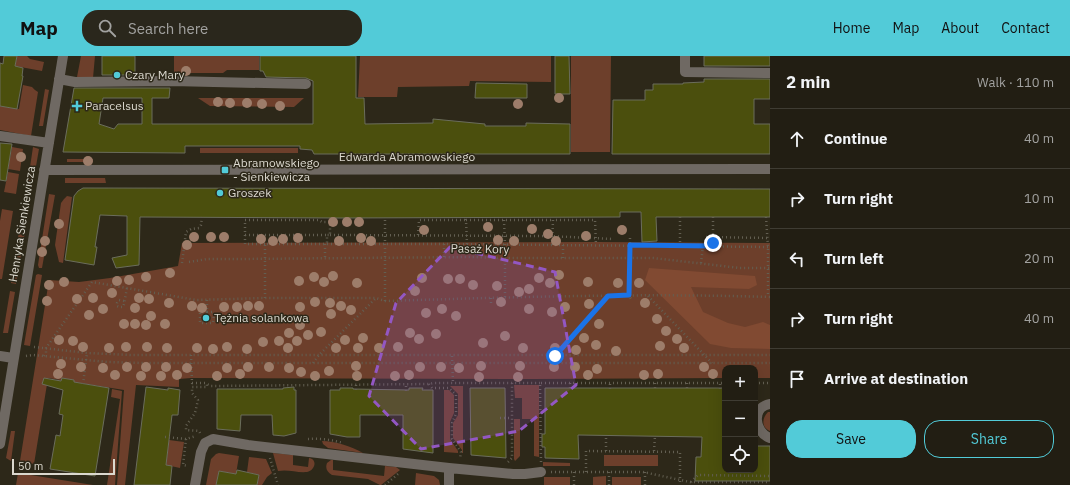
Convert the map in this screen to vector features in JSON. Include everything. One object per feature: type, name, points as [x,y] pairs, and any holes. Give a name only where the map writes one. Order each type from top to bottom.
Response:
[{"type":"street","name":"Henryka Sienkiewicza","points":[[0,444],[63,56]]},
{"type":"street","points":[[685,56],[685,72],[770,73]]},
{"type":"street","points":[[59,79],[75,82],[172,81],[306,84]]},
{"type":"street","points":[[0,136],[48,143]]},
{"type":"street","name":"Edwarda Abramowskiego","points":[[44,170],[770,169]]},
{"type":"street","points":[[0,356],[13,358]]},
{"type":"street","points":[[770,404],[763,406],[757,416],[757,421],[762,434],[770,438]]},
{"type":"street","points":[[195,485],[201,452],[205,443],[213,439],[248,445],[449,468],[513,474],[541,472]]},
{"type":"street","points":[[449,468],[449,485]]},
{"type":"path","points":[[182,263],[186,232],[191,229],[199,228],[202,217]]},
{"type":"path","points":[[680,217],[680,246]]},
{"type":"path","points":[[713,217],[713,246]]},
{"type":"path","points":[[44,356],[46,353],[46,348],[92,282],[180,297],[207,300],[265,298],[376,298],[385,301],[629,295],[769,297],[769,238],[766,217]]},
{"type":"path","points":[[325,259],[326,244],[330,222],[322,222],[318,220],[245,220],[246,244],[326,244],[385,244],[444,244],[467,244],[769,247]]},
{"type":"path","points":[[385,220],[385,301]]},
{"type":"path","points":[[418,235],[419,220],[595,220],[596,245]]},
{"type":"path","points":[[466,220],[467,244]]},
{"type":"path","points":[[504,220],[505,297]]},
{"type":"path","points":[[552,245],[553,220]]},
{"type":"path","points":[[245,235],[467,235],[552,236],[613,239]]},
{"type":"path","points":[[706,237],[769,238]]},
{"type":"path","points":[[630,238],[629,295],[631,299]]},
{"type":"path","points":[[265,244],[265,298]]},
{"type":"path","points":[[444,244],[444,257]]},
{"type":"path","points":[[563,245],[563,258]]},
{"type":"path","points":[[701,263],[703,246]]},
{"type":"path","name":"Pasaż Kory","points":[[189,262],[207,259],[629,257],[653,258],[740,268],[769,267]]},
{"type":"path","points":[[124,301],[127,288]]},
{"type":"path","points":[[647,295],[712,363]]},
{"type":"path","points":[[550,363],[608,296]]},
{"type":"path","points":[[313,363],[376,298]]},
{"type":"path","points":[[491,298],[491,306]]},
{"type":"path","points":[[207,300],[207,312]]},
{"type":"path","points":[[200,312],[207,312],[214,312],[213,323],[200,323],[200,312]]},
{"type":"path","points":[[34,347],[87,353],[130,355],[770,355]]},
{"type":"path","points":[[83,384],[87,353]]},
{"type":"path","points":[[13,358],[33,355],[143,363],[770,363]]},
{"type":"path","points":[[191,355],[190,363],[192,383],[205,383],[211,386],[434,383],[720,383],[720,389]]},
{"type":"path","points":[[452,356],[453,383]]},
{"type":"path","points":[[512,383],[512,458],[515,463]]},
{"type":"path","points":[[540,383],[541,472],[645,472],[690,482],[708,484],[770,482]]},
{"type":"path","points":[[570,383],[570,389]]},
{"type":"path","points":[[610,383],[610,389]]},
{"type":"path","points":[[655,383],[655,389]]},
{"type":"path","points":[[687,383],[687,389]]},
{"type":"path","points":[[758,383],[770,383]]},
{"type":"path","points":[[199,431],[186,430],[186,426],[195,413],[198,400],[192,392],[192,388],[207,387],[207,384]]},
{"type":"path","points":[[406,384],[406,391]]},
{"type":"path","points":[[428,384],[432,388],[449,388],[456,395],[456,414],[452,424],[452,439],[461,452],[460,453]]},
{"type":"path","points":[[280,385],[280,390]]},
{"type":"path","points":[[356,385],[356,390]]},
{"type":"path","points":[[233,386],[234,390]]},
{"type":"path","points":[[500,418],[512,418]]},
{"type":"path","points":[[606,436],[606,451]]},
{"type":"path","points":[[654,451],[655,436]]},
{"type":"path","points":[[165,437],[186,439]]},
{"type":"path","points":[[586,472],[586,451],[680,452],[680,485]]},
{"type":"path","points":[[269,456],[278,485]]},
{"type":"path","points":[[505,464],[512,458]]},
{"type":"path","points":[[574,472],[574,485]]},
{"type":"path","points":[[609,472],[609,485]]},
{"type":"path","points":[[645,472],[645,485]]},
{"type":"path","points":[[690,482],[698,475],[770,476]]},
{"type":"path","points":[[385,485],[393,478]]},
{"type":"highlighted area","points":[[450,247],[555,272],[576,385],[519,431],[421,449],[369,396],[396,303]]},
{"type":"shaded area","points":[[17,56],[27,56],[30,59],[44,62],[42,71],[15,66]]},
{"type":"shaded area","points":[[81,56],[95,56],[93,78],[77,77]]},
{"type":"shaded area","points":[[174,56],[259,56],[259,70],[227,70],[223,73],[174,73]]},
{"type":"shaded area","points":[[360,56],[551,56],[551,82],[470,81],[469,86],[398,87],[397,97],[358,97]]},
{"type":"shaded area","points":[[571,56],[611,56],[610,152],[571,152]]},
{"type":"shaded area","points":[[23,85],[32,87],[38,92],[31,136],[0,130],[0,106],[19,109]]},
{"type":"shaded area","points":[[45,89],[49,90],[43,126],[39,126]]},
{"type":"shaded area","points":[[198,98],[304,98],[294,107],[210,106]]},
{"type":"shaded area","points":[[12,147],[23,149],[20,171],[8,169]]},
{"type":"shaded area","points":[[33,147],[39,149],[31,195],[26,194]]},
{"type":"shaded area","points":[[200,148],[298,148],[298,153],[200,153]]},
{"type":"shaded area","points":[[67,159],[93,159],[93,162],[67,162]]},
{"type":"shaded area","points":[[8,172],[19,174],[16,194],[4,192]]},
{"type":"shaded area","points":[[65,178],[105,178],[106,183],[65,183]]},
{"type":"shaded area","points":[[49,194],[55,195],[42,268],[39,268],[38,265]]},
{"type":"shaded area","points":[[67,196],[72,197],[63,263],[59,262],[55,245],[61,203]]},
{"type":"shaded area","points":[[2,209],[13,211],[2,279],[0,279],[0,221]]},
{"type":"shaded area","points":[[22,212],[28,214],[16,284],[11,283]]},
{"type":"shaded area","points":[[182,243],[770,243],[770,378],[758,378],[758,365],[722,365],[722,378],[191,378],[179,379],[179,387],[136,385],[125,485],[117,485],[124,390],[74,382],[74,380],[62,378],[61,380],[48,378],[34,464],[20,461],[49,280],[79,282],[178,266]]},
{"type":"shaded area","points":[[649,268],[755,276],[757,285],[749,289],[691,287],[703,312],[728,323],[745,327],[763,322],[770,325],[770,349],[731,348],[710,344],[645,280]]},
{"type":"shaded area","points":[[36,275],[42,275],[30,346],[24,345]]},
{"type":"shaded area","points":[[10,291],[15,292],[8,333],[3,333]]},
{"type":"shaded area","points":[[514,385],[539,385],[539,457],[534,456],[534,419],[522,419],[522,398],[515,398]]},
{"type":"shaded area","points":[[450,386],[463,386],[463,453],[453,438],[453,423],[458,415],[458,394]]},
{"type":"shaded area","points":[[112,389],[122,391],[115,485],[107,485],[120,399],[111,397]]},
{"type":"shaded area","points":[[444,390],[449,390],[454,395],[454,413],[450,422],[450,439],[458,453],[444,452]]},
{"type":"shaded area","points":[[768,412],[770,412],[770,431],[765,427],[763,422]]},
{"type":"shaded area","points":[[514,419],[520,419],[520,456],[515,461],[514,459]]},
{"type":"shaded area","points":[[11,431],[15,431],[11,461],[6,458]]},
{"type":"shaded area","points":[[169,440],[184,442],[180,468],[166,465]]},
{"type":"shaded area","points":[[322,441],[343,444],[363,453],[328,448]]},
{"type":"shaded area","points":[[219,453],[239,456],[236,474],[219,471],[216,485],[206,485],[211,459]]},
{"type":"shaded area","points":[[273,453],[293,455],[293,465],[308,467],[309,458],[312,459],[314,460],[314,467],[312,470],[307,472],[285,470],[278,471]]},
{"type":"shaded area","points":[[604,455],[658,455],[658,466],[604,466]]},
{"type":"shaded area","points":[[249,457],[266,459],[272,473],[267,477],[262,485],[257,485],[259,475],[247,472]]},
{"type":"shaded area","points":[[333,460],[333,470],[384,476],[385,466],[396,467],[400,470],[380,485],[368,479],[332,475],[326,468],[327,463]]},
{"type":"shaded area","points":[[543,462],[570,463],[570,466],[543,466]]},
{"type":"shaded area","points":[[18,473],[93,485],[16,485]]},
{"type":"shaded area","points":[[416,473],[434,476],[439,480],[440,485],[415,485]]},
{"type":"shaded area","points":[[606,476],[606,485],[593,485],[593,477]]},
{"type":"shaded area","points":[[544,477],[570,477],[570,485],[544,485]]},
{"type":"shaded area","points":[[612,477],[641,477],[641,485],[612,485]]},
{"type":"building","points":[[4,56],[17,56],[15,66],[23,68],[17,109],[0,106],[0,63],[3,64]]},
{"type":"building","points":[[102,56],[135,56],[135,75],[102,75]]},
{"type":"building","points":[[260,56],[356,56],[356,98],[364,98],[365,124],[433,123],[433,119],[485,124],[485,126],[526,126],[526,123],[570,124],[570,154],[314,154],[312,150],[300,149],[300,146],[185,146],[185,153],[63,152],[74,88],[170,88],[169,98],[152,98],[152,124],[313,124],[313,81],[306,78],[266,77],[263,71],[260,71]],"holes":[[[103,98],[142,98],[142,124],[118,124],[114,129],[99,124]]]},
{"type":"building","points":[[555,56],[569,56],[570,94],[555,94]]},
{"type":"building","points":[[704,56],[770,56],[770,66],[704,66]]},
{"type":"building","points":[[704,79],[770,79],[770,99],[754,99],[754,124],[770,124],[770,154],[612,154],[613,100],[645,100],[645,90],[653,90],[653,84],[704,82]]},
{"type":"building","points":[[476,83],[527,84],[527,98],[475,98]]},
{"type":"building","points":[[0,143],[12,144],[6,181],[0,180]]},
{"type":"building","points":[[83,188],[770,189],[770,217],[656,217],[657,241],[642,242],[641,212],[620,212],[620,217],[140,217],[139,265],[116,268],[112,258],[127,255],[127,216],[100,215],[94,265],[65,260],[74,196]]},
{"type":"building","points":[[44,378],[61,381],[62,378],[74,380],[74,382],[109,388],[95,476],[50,469],[56,435],[60,436],[63,415],[59,414],[63,390],[42,384]]},
{"type":"building","points":[[146,387],[180,390],[178,415],[172,415],[166,465],[172,466],[170,485],[134,485]]},
{"type":"building","points":[[294,387],[294,390],[296,390],[296,433],[284,436],[273,435],[272,415],[241,415],[240,431],[217,429],[217,389],[283,389]]},
{"type":"building","points":[[340,388],[409,390],[409,388],[423,388],[422,390],[433,390],[433,453],[403,449],[403,415],[360,415],[360,437],[347,437],[330,434],[330,390],[340,390]]},
{"type":"building","points":[[470,388],[505,388],[506,458],[471,455]]},
{"type":"building","points":[[545,388],[722,388],[722,473],[758,473],[758,446],[770,446],[770,481],[695,481],[696,457],[701,457],[702,437],[578,435],[579,459],[545,458],[545,447],[542,447],[542,434],[545,434]]},
{"type":"building","points":[[237,470],[259,475],[257,485],[216,485],[219,471],[236,474]]},
{"type":"place","name":"Czary Mary","points":[[117,75]]},
{"type":"place","name":"Paracelsus","points":[[77,106]]},
{"type":"place","name":"Abramowskiego - Sienkiewicza","points":[[225,170]]},
{"type":"place","name":"Groszek","points":[[220,193]]},
{"type":"place","name":"Tężnia solankowa","points":[[206,318]]},
{"type":"route","points":[[555,356],[608,296],[629,295],[630,245],[713,246],[713,243]]}]
